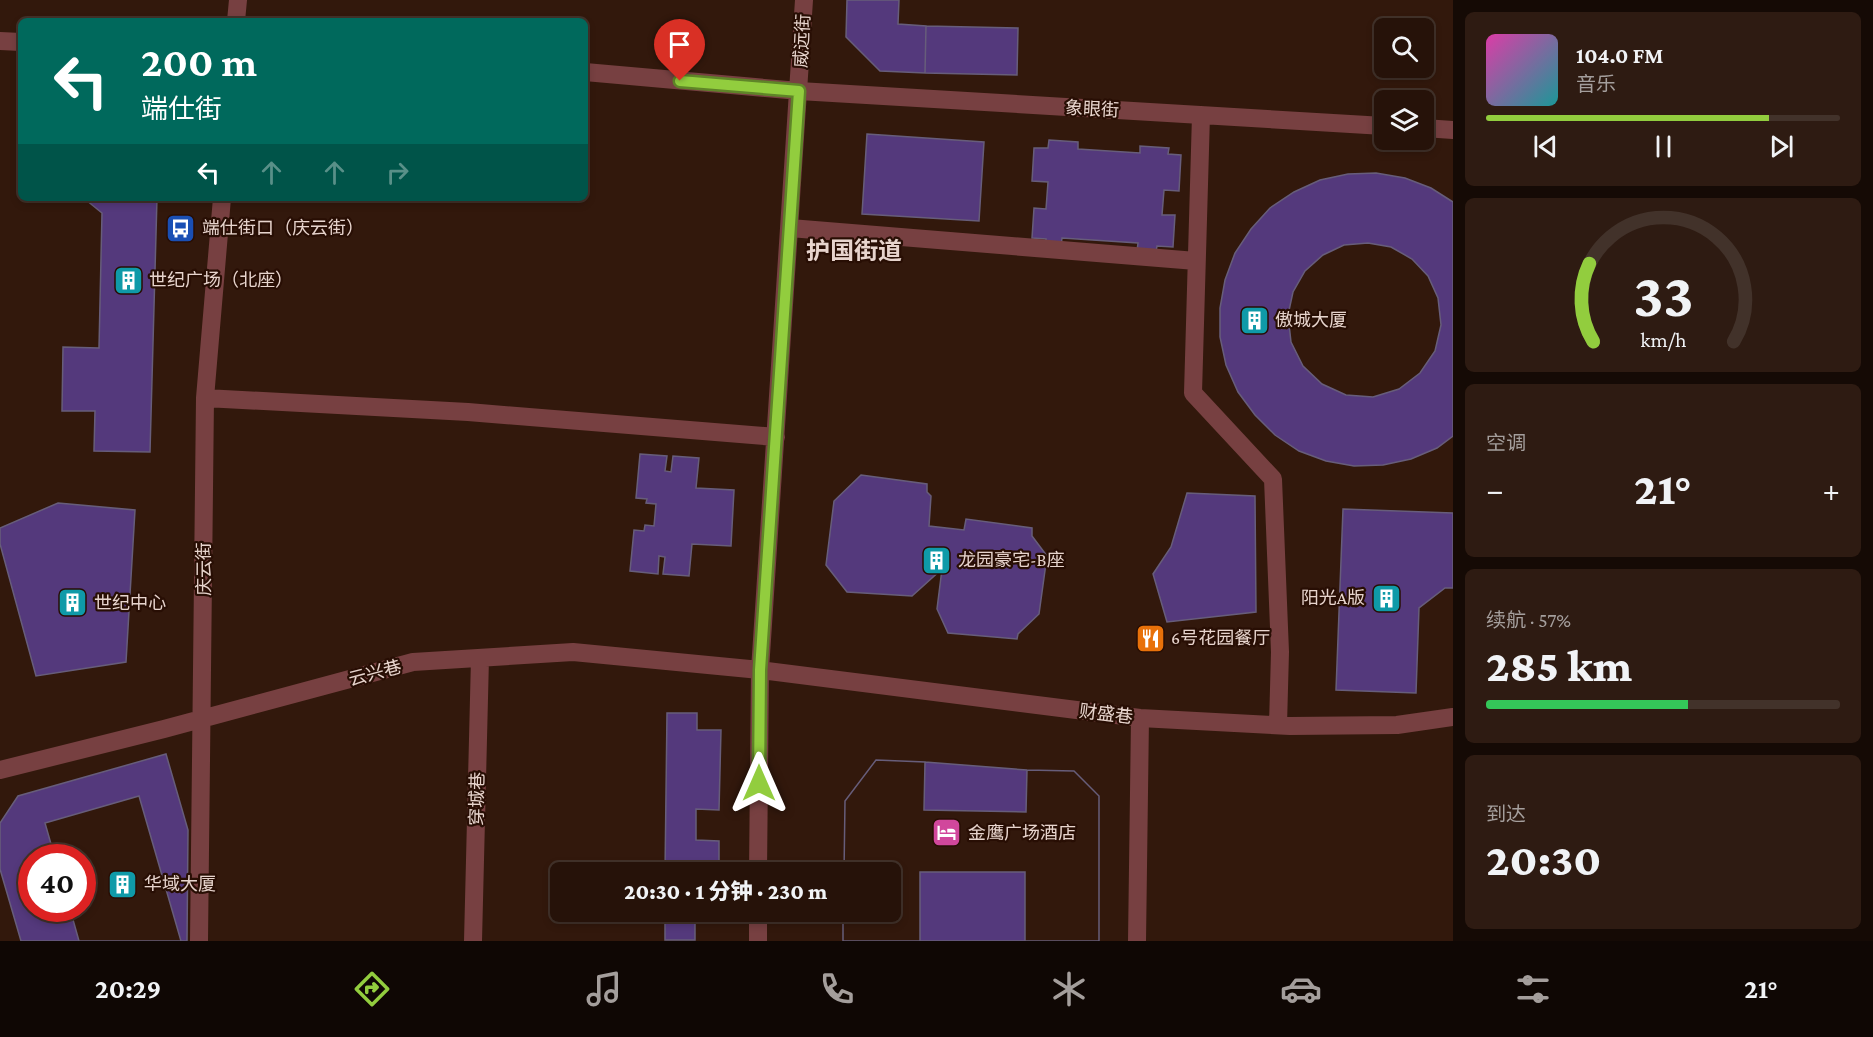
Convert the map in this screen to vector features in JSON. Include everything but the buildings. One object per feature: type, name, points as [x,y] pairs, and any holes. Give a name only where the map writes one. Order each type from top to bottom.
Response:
[{"type":"street","points":[[236,18],[238,0]]},
{"type":"street","name":"威远街","points":[[758,862],[760,670],[804,0]]},
{"type":"street","points":[[0,41],[18,42]]},
{"type":"street","name":"象眼街","points":[[588,72],[799,91],[1374,125]]},
{"type":"street","points":[[1201,115],[1193,393],[1273,479],[1280,652],[1278,725]]},
{"type":"street","points":[[1434,129],[1453,130]]},
{"type":"street","name":"庆云街","points":[[199,941],[205,398],[222,201]]},
{"type":"street","points":[[790,228],[1196,261]]},
{"type":"street","points":[[205,398],[468,412],[776,438]]},
{"type":"street","name":"云兴巷","points":[[0,770],[203,719],[413,662],[573,652],[760,670]]},
{"type":"street","name":"穿城巷","points":[[473,941],[480,658]]},
{"type":"street","name":"财盛巷","points":[[760,670],[1140,718],[1278,725],[1397,725],[1453,717]]},
{"type":"street","points":[[1137,941],[1140,718]]},
{"type":"street","points":[[758,922],[758,941]]},
{"type":"place","name":"端仕街口（庆云街）","points":[[181,228]]},
{"type":"place","name":"世纪广场（北座）","points":[[128,280]]},
{"type":"place","name":"傲城大厦","points":[[1254,320]]},
{"type":"place","name":"龙园豪宅-B座","points":[[937,560]]},
{"type":"place","name":"阳光A版","points":[[1386,598]]},
{"type":"place","name":"世纪中心","points":[[73,603]]},
{"type":"place","name":"6号花园餐厅","points":[[1150,638]]},
{"type":"place","name":"金鹰广场酒店","points":[[947,833]]},
{"type":"place","name":"华域大厦","points":[[123,884]]},
{"type":"district","name":"护国街道","points":[[854,250]]},
{"type":"route","points":[[680,81],[799,91],[760,670],[759,783]]}]
